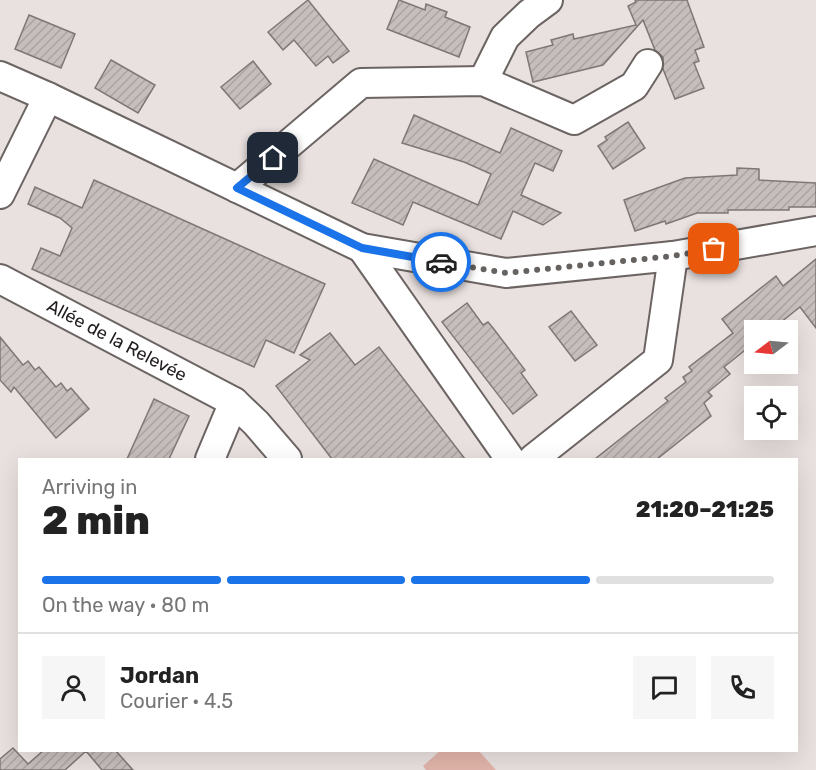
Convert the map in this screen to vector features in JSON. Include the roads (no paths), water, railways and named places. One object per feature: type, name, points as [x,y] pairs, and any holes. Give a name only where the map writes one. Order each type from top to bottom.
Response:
[{"type":"street","points":[[483,81],[505,36],[548,0]]},
{"type":"street","points":[[237,188],[361,83],[483,81],[574,120],[634,86],[648,64]]},
{"type":"street","points":[[0,76],[362,248],[506,273],[673,256],[816,231]]},
{"type":"street","points":[[0,194],[48,97]]},
{"type":"street","points":[[362,248],[509,458]]},
{"type":"street","points":[[534,458],[658,360],[673,256]]},
{"type":"street","name":"Allée de la Relevée","points":[[0,279],[234,402],[286,458]]},
{"type":"street","points":[[210,458],[234,402]]}]
